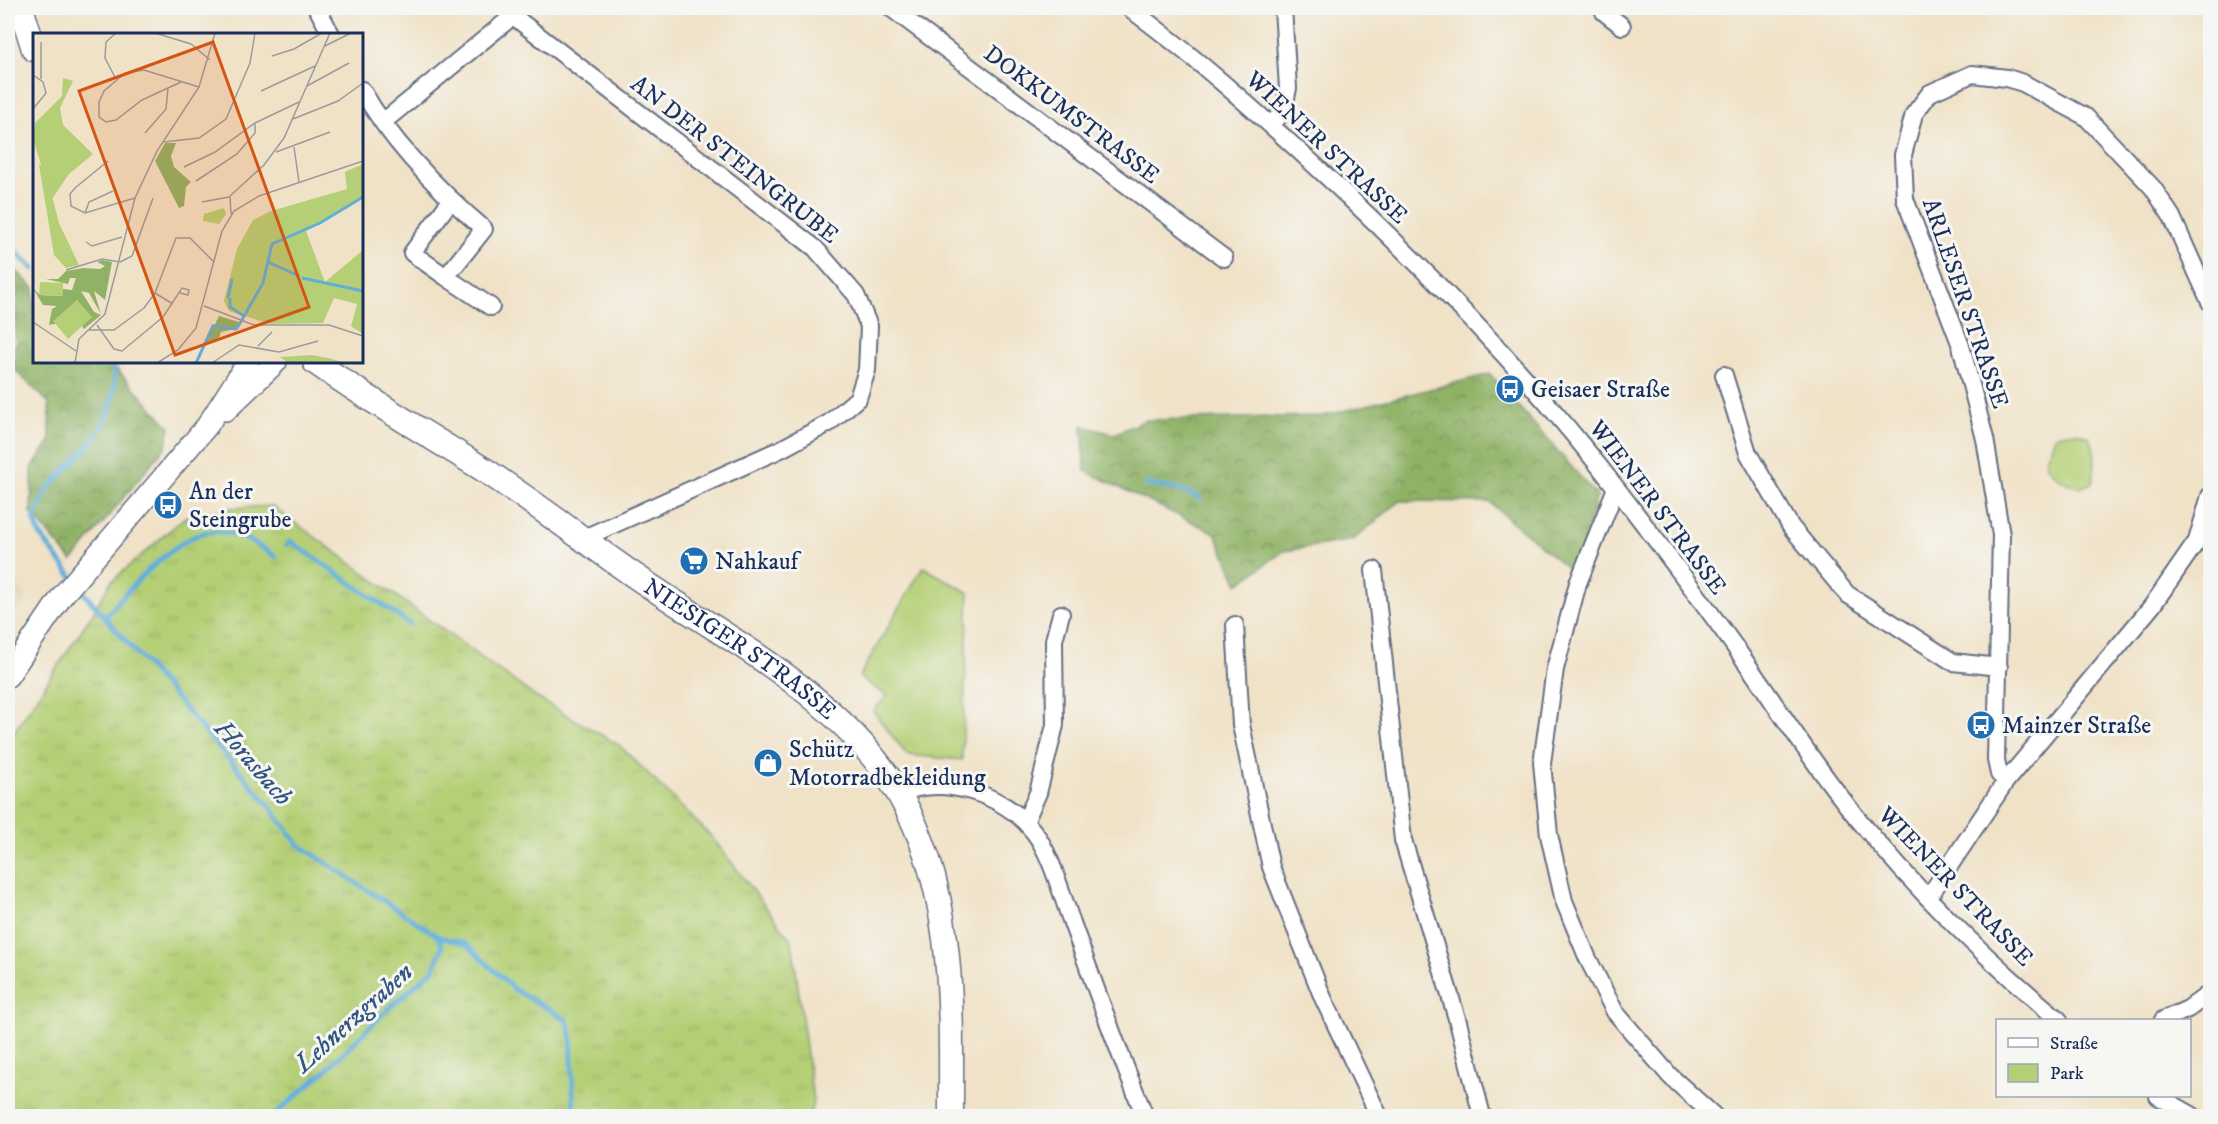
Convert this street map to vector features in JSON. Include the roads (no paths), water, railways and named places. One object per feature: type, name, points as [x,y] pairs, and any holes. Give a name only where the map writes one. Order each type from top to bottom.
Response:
[{"type":"main road","points":[[21,8],[33,46]]},
{"type":"main road","name":"NIESIGER STRASSE","points":[[317,363],[488,473],[584,538],[638,578],[797,685],[848,729],[899,794],[925,856],[943,919],[950,1028],[951,1116]]},
{"type":"street","points":[[317,8],[330,33]]},
{"type":"street","name":"DOKKUMSTRASSE","points":[[891,8],[1224,258]]},
{"type":"street","name":"WIENER STRASSE","points":[[1129,8],[1162,32],[1272,126],[1413,259],[1524,376],[1616,488],[1738,651],[1856,816],[1928,898],[2011,978],[2058,1019]]},
{"type":"street","points":[[1272,126],[1284,108],[1288,88],[1283,8]]},
{"type":"street","points":[[1603,8],[1604,12],[1622,26]]},
{"type":"street","points":[[383,122],[510,12]]},
{"type":"street","name":"AN DER STEINGRUBE","points":[[510,12],[815,248],[856,295],[869,326],[867,370],[858,398],[829,423],[782,449],[584,538]]},
{"type":"street","name":"ARLESER STRASSE","points":[[2006,781],[1999,774],[1996,760],[2001,535],[1985,439],[1961,346],[1905,199],[1903,155],[1914,114],[1930,93],[1972,74],[2007,78],[2023,83],[2086,117],[2153,188],[2172,217],[2211,302]]},
{"type":"street","points":[[363,92],[383,122],[451,200],[484,229],[446,277]]},
{"type":"street","points":[[451,200],[412,253],[491,307]]},
{"type":"street","points":[[8,676],[62,596],[207,426],[247,363]]},
{"type":"street","points":[[207,426],[275,363]]},
{"type":"street","points":[[1724,375],[1748,453],[1791,527],[1847,594],[1953,662],[1999,667]]},
{"type":"street","points":[[1616,488],[1578,584],[1554,669],[1542,763],[1549,836],[1564,901],[1588,958],[1615,1012],[1670,1076],[1714,1116]]},
{"type":"street","points":[[1928,898],[2006,781],[2152,606],[2197,541],[2211,496]]},
{"type":"street","points":[[1374,570],[1403,840],[1458,1022],[1482,1116]]},
{"type":"street","points":[[1025,822],[1038,793],[1055,724],[1054,640],[1061,614]]},
{"type":"street","points":[[1235,625],[1241,725],[1270,867],[1323,998],[1379,1116]]},
{"type":"street","points":[[899,794],[911,788],[930,785],[959,788],[1011,810],[1036,834],[1048,859],[1145,1116]]},
{"type":"street","points":[[2165,1019],[2188,1009],[2211,993]]},
{"type":"street","points":[[2161,1097],[2193,1116]]},
{"type":"waterway","name":"Horasbach","points":[[8,245],[33,268]]},
{"type":"waterway","name":"Horasbach","points":[[72,577],[40,535],[34,519],[47,490],[98,435],[110,408],[115,385],[113,363]]},
{"type":"waterway","points":[[1145,484],[1181,490],[1200,498]]},
{"type":"waterway","points":[[105,617],[152,567],[195,536],[208,532],[226,532],[252,542],[276,557]]},
{"type":"waterway","points":[[287,545],[290,541],[410,624]]},
{"type":"waterway","name":"Horasbach","points":[[77,585],[268,804],[299,845],[439,937],[466,944],[515,990],[567,1020],[571,1034],[574,1116]]},
{"type":"waterway","name":"Lehnerzgraben","points":[[273,1116],[324,1072],[389,1008],[433,970],[442,948],[439,937]]},
{"type":"place","name":"Geisaer Straße","points":[[1510,389]]},
{"type":"place","name":"An der Steingrube","points":[[168,505]]},
{"type":"place","name":"Nahkauf","points":[[694,561]]},
{"type":"place","name":"Mainzer Straße","points":[[1981,725]]},
{"type":"place","name":"Schütz Motorradbekleidung","points":[[768,763]]}]
